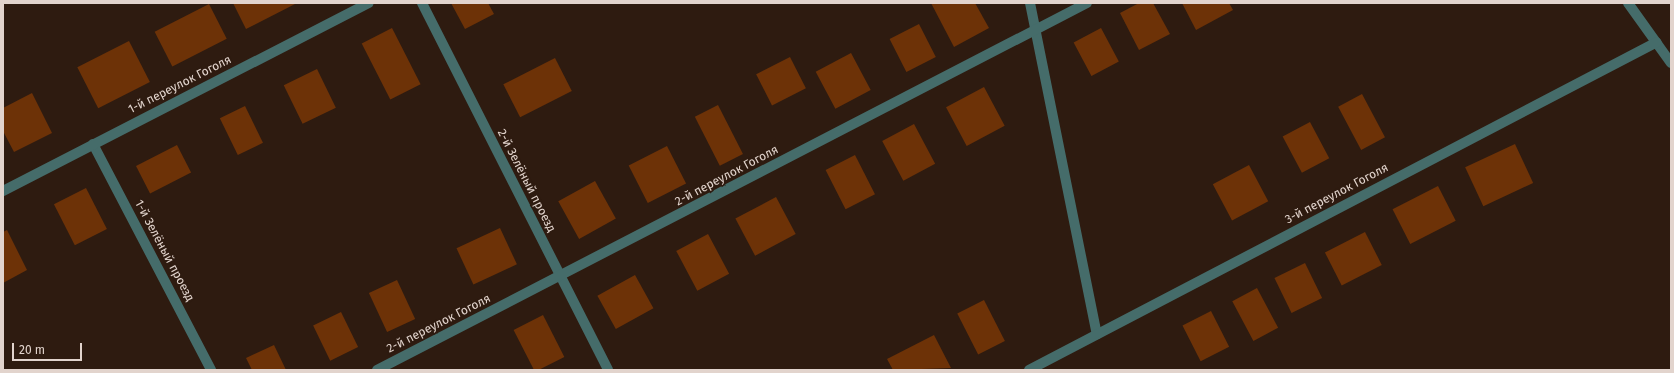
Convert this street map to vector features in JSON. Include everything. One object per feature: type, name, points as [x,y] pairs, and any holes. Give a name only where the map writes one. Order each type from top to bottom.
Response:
[{"type":"street","name":"1-й переулок Гоголя","points":[[3,191],[369,3]]},
{"type":"street","name":"2-й Зелёный проезд","points":[[422,3],[560,278],[608,370]]},
{"type":"street","points":[[1030,3],[1037,28],[1097,334]]},
{"type":"street","name":"2-й переулок Гоголя","points":[[377,370],[560,278],[1087,3]]},
{"type":"street","points":[[1628,3],[1671,63]]},
{"type":"street","name":"3-й переулок Гоголя","points":[[1029,370],[1657,42]]},
{"type":"street","name":"1-й Зелёный проезд","points":[[93,144],[211,370]]},
{"type":"building","points":[[233,3],[297,3],[246,29]]},
{"type":"building","points":[[451,3],[488,3],[494,14],[465,29]]},
{"type":"building","points":[[931,3],[975,3],[989,28],[954,47]]},
{"type":"building","points":[[1139,3],[1153,3],[1170,34],[1139,50],[1120,13]]},
{"type":"building","points":[[1182,3],[1229,3],[1233,10],[1196,30]]},
{"type":"building","points":[[209,4],[227,39],[172,66],[155,32]]},
{"type":"building","points":[[919,24],[936,57],[906,72],[890,39]]},
{"type":"building","points":[[392,28],[421,84],[390,100],[362,43]]},
{"type":"building","points":[[1101,28],[1119,62],[1091,76],[1074,43]]},
{"type":"building","points":[[129,41],[150,82],[98,108],[77,67]]},
{"type":"building","points":[[851,53],[871,90],[835,109],[816,72]]},
{"type":"building","points":[[790,57],[806,88],[772,105],[756,74]]},
{"type":"building","points":[[555,58],[572,91],[520,117],[503,84]]},
{"type":"building","points":[[317,69],[336,108],[303,124],[284,85]]},
{"type":"building","points":[[984,87],[1005,126],[967,146],[946,107]]},
{"type":"building","points":[[32,93],[52,133],[14,152],[3,131],[3,108]]},
{"type":"building","points":[[1362,94],[1385,137],[1361,150],[1338,107]]},
{"type":"building","points":[[718,105],[743,154],[720,166],[695,117]]},
{"type":"building","points":[[245,106],[263,143],[238,155],[220,118]]},
{"type":"building","points":[[1310,122],[1329,158],[1302,173],[1283,137]]},
{"type":"building","points":[[914,124],[935,164],[903,181],[882,141]]},
{"type":"building","points":[[1515,144],[1533,183],[1483,206],[1465,167]]},
{"type":"building","points":[[177,145],[191,173],[150,194],[136,166]]},
{"type":"building","points":[[667,146],[686,183],[648,203],[629,166]]},
{"type":"building","points":[[855,155],[875,194],[846,209],[826,170]]},
{"type":"building","points":[[1249,165],[1268,201],[1232,220],[1213,184]]},
{"type":"building","points":[[595,181],[616,219],[579,239],[558,201]]},
{"type":"building","points":[[1438,186],[1456,221],[1410,244],[1393,209]]},
{"type":"building","points":[[86,188],[107,229],[75,245],[54,204]]},
{"type":"building","points":[[776,197],[796,234],[755,256],[735,219]]},
{"type":"building","points":[[500,228],[517,264],[473,285],[456,248]]},
{"type":"building","points":[[7,230],[27,270],[3,283],[3,232]]},
{"type":"building","points":[[1365,232],[1382,265],[1342,285],[1325,252]]},
{"type":"building","points":[[708,234],[729,274],[697,291],[676,251]]},
{"type":"building","points":[[1305,263],[1322,298],[1292,313],[1274,278]]},
{"type":"building","points":[[635,275],[653,308],[616,329],[597,296]]},
{"type":"building","points":[[397,280],[415,319],[387,332],[369,293]]},
{"type":"building","points":[[1257,288],[1278,328],[1253,341],[1232,301]]},
{"type":"building","points":[[984,300],[1005,341],[978,355],[957,314]]},
{"type":"building","points":[[1211,311],[1229,347],[1201,361],[1182,326]]},
{"type":"building","points":[[341,312],[358,347],[330,361],[313,326]]},
{"type":"building","points":[[543,315],[564,357],[539,370],[534,370],[514,330]]},
{"type":"building","points":[[934,335],[951,368],[893,370],[887,359]]},
{"type":"building","points":[[274,345],[286,370],[252,370],[246,358]]}]
